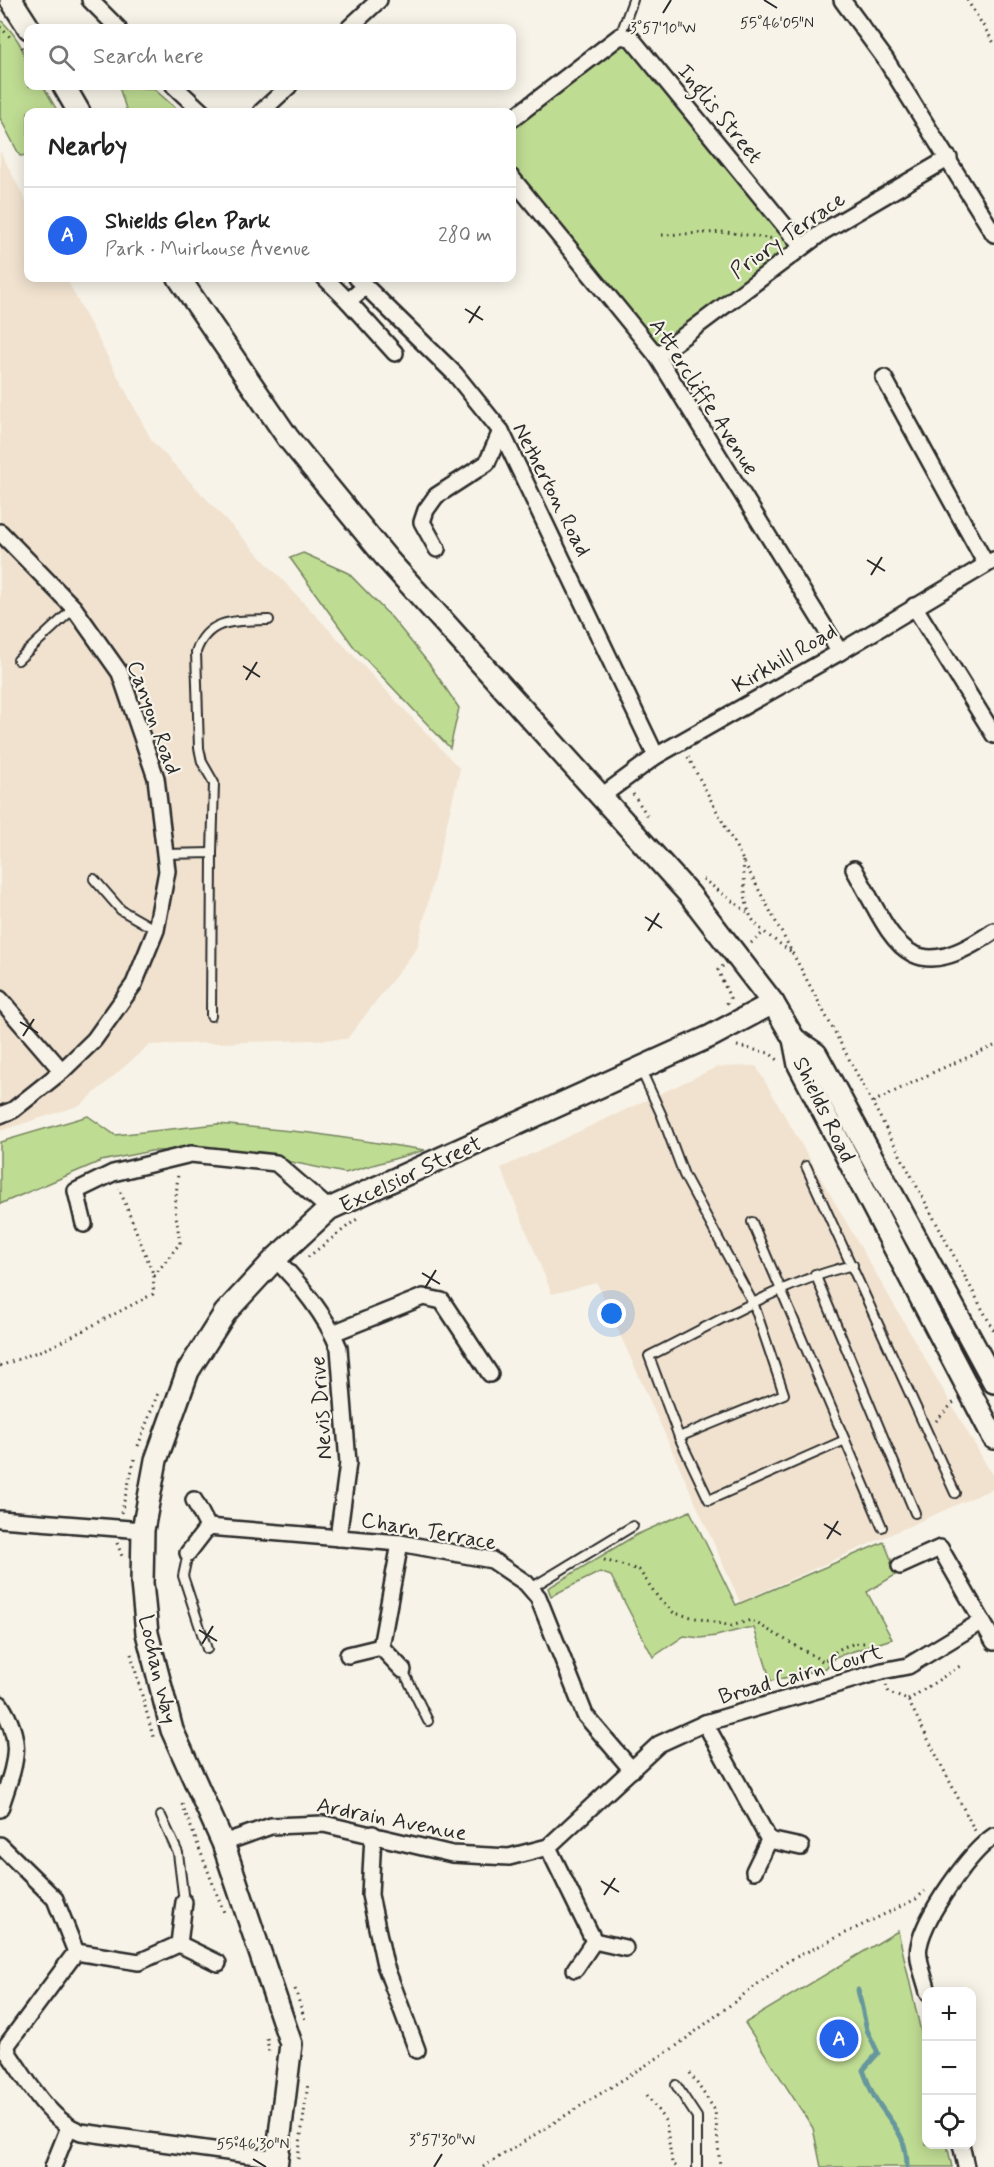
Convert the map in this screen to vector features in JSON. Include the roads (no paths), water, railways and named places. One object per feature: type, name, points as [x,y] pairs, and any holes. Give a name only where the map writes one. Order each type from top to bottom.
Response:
[{"type":"main road","points":[[11,0],[26,24]]},
{"type":"main road","points":[[66,90],[77,108]]},
{"type":"main road","points":[[182,282],[295,447],[388,560],[599,798],[688,894],[773,1003],[794,1039]]},
{"type":"main road","name":"Excelsior Street","points":[[329,1209],[711,1036],[773,1003]]},
{"type":"main road","name":"Shields Road","points":[[794,1039],[816,1054],[994,1382]]},
{"type":"main road","name":"Shields Road","points":[[794,1039],[799,1065],[994,1438]]},
{"type":"main road","name":"Lochan Way","points":[[277,2163],[291,2044],[223,1843],[172,1730],[147,1633],[142,1583],[143,1530],[156,1460],[188,1371],[225,1313],[283,1266],[329,1209]]},
{"type":"street","points":[[90,0],[114,24]]},
{"type":"street","points":[[353,24],[379,0]]},
{"type":"street","points":[[842,0],[886,60],[949,158],[994,234]]},
{"type":"street","points":[[516,116],[620,36]]},
{"type":"street","name":"Inglis Street","points":[[620,36],[631,38],[798,242]]},
{"type":"street","points":[[178,90],[198,108]]},
{"type":"street","points":[[265,108],[285,90]]},
{"type":"street","name":"Priory Terrace","points":[[657,356],[798,242],[949,158]]},
{"type":"street","name":"Attercliffe Avenue","points":[[516,183],[657,356],[840,652]]},
{"type":"street","points":[[329,282],[395,352]]},
{"type":"street","points":[[348,301],[361,282]]},
{"type":"street","name":"Netherton Road","points":[[361,282],[455,374],[501,431],[656,756]]},
{"type":"street","points":[[884,378],[990,562]]},
{"type":"street","points":[[437,549],[422,522],[426,510],[436,496],[488,463],[501,431]]},
{"type":"street","name":"Canyon Road","points":[[0,532],[74,608],[120,672],[156,778],[167,871],[156,930],[134,984],[94,1040],[62,1071],[7,1113]]},
{"type":"street","name":"Kirkhill Road","points":[[599,798],[679,742],[840,652],[990,562]]},
{"type":"street","points":[[914,606],[994,735]]},
{"type":"street","points":[[854,869],[896,943],[912,954],[939,959],[966,951],[994,931]]},
{"type":"street","points":[[0,999],[62,1071]]},
{"type":"street","name":"Excelsior Street","points":[[84,1224],[76,1191],[113,1173],[191,1154],[276,1162],[329,1209]]},
{"type":"street","name":"Nevis Drive","points":[[283,1266],[333,1333],[339,1348],[348,1463],[338,1538]]},
{"type":"street","points":[[333,1333],[423,1297],[442,1301],[490,1374]]},
{"type":"street","points":[[188,1553],[208,1527],[194,1500]]},
{"type":"street","points":[[0,1519],[143,1530]]},
{"type":"street","name":"Charn Terrace","points":[[208,1527],[400,1543],[492,1560],[531,1588],[546,1612],[585,1715],[632,1770]]},
{"type":"street","points":[[381,1647],[400,1543]]},
{"type":"street","points":[[900,1566],[940,1548],[994,1642]]},
{"type":"street","name":"Broad Cairn Court","points":[[632,1770],[659,1744],[705,1723],[882,1671],[908,1666],[982,1621]]},
{"type":"street","points":[[348,1655],[381,1647]]},
{"type":"street","points":[[381,1647],[403,1670]]},
{"type":"street","points":[[0,1704],[13,1724],[16,1752],[0,1809]]},
{"type":"street","points":[[705,1723],[770,1840],[801,1847]]},
{"type":"street","name":"Ardrain Avenue","points":[[223,1843],[271,1826],[324,1824],[452,1854],[509,1857],[548,1847],[632,1770]]},
{"type":"street","points":[[373,1834],[370,1895],[385,1965],[417,2050]]},
{"type":"street","points":[[754,1871],[770,1840]]},
{"type":"street","points":[[927,1987],[918,1947],[943,1894],[988,1840]]},
{"type":"street","points":[[0,1845],[55,1899],[76,1952]]},
{"type":"street","points":[[548,1847],[594,1941]]},
{"type":"street","points":[[179,1944],[184,1902]]},
{"type":"street","points":[[594,1941],[625,1948]]},
{"type":"street","points":[[575,1969],[594,1941]]},
{"type":"street","points":[[76,1952],[139,1962],[179,1944]]},
{"type":"street","points":[[179,1944],[218,1963]]},
{"type":"street","points":[[76,1952],[7,2045],[8,2053],[43,2102],[69,2127],[81,2132],[277,2163]]},
{"type":"street","points":[[53,2167],[69,2127]]},
{"type":"street","points":[[962,2149],[966,2167]]},
{"type":"lane","points":[[620,36],[633,0]]},
{"type":"lane","points":[[18,660],[74,608]]},
{"type":"lane","points":[[211,1016],[214,783],[202,762],[199,748],[196,652],[200,640],[215,626],[226,622],[270,620]]},
{"type":"lane","points":[[165,854],[212,854]]},
{"type":"lane","points":[[94,879],[121,910],[156,930]]},
{"type":"lane","points":[[640,1068],[662,1116],[684,1175],[754,1305],[784,1394],[679,1437]]},
{"type":"lane","points":[[806,1166],[955,1493]]},
{"type":"lane","points":[[752,1222],[882,1527]]},
{"type":"lane","points":[[845,1440],[709,1500],[679,1437],[649,1356],[815,1274],[853,1265]]},
{"type":"lane","points":[[815,1274],[915,1513]]},
{"type":"lane","points":[[531,1588],[633,1526]]},
{"type":"lane","points":[[188,1553],[183,1576],[207,1649]]},
{"type":"lane","points":[[403,1670],[428,1721]]},
{"type":"lane","points":[[161,1816],[178,1853],[184,1902]]},
{"type":"lane","points":[[676,2085],[697,2117],[697,2167]]},
{"type":"waterway","points":[[858,1990],[867,2030],[878,2053],[863,2070],[875,2097],[902,2139],[907,2167]]},
{"type":"place","name":"Shields Glen Park","points":[[839,2039]]}]
